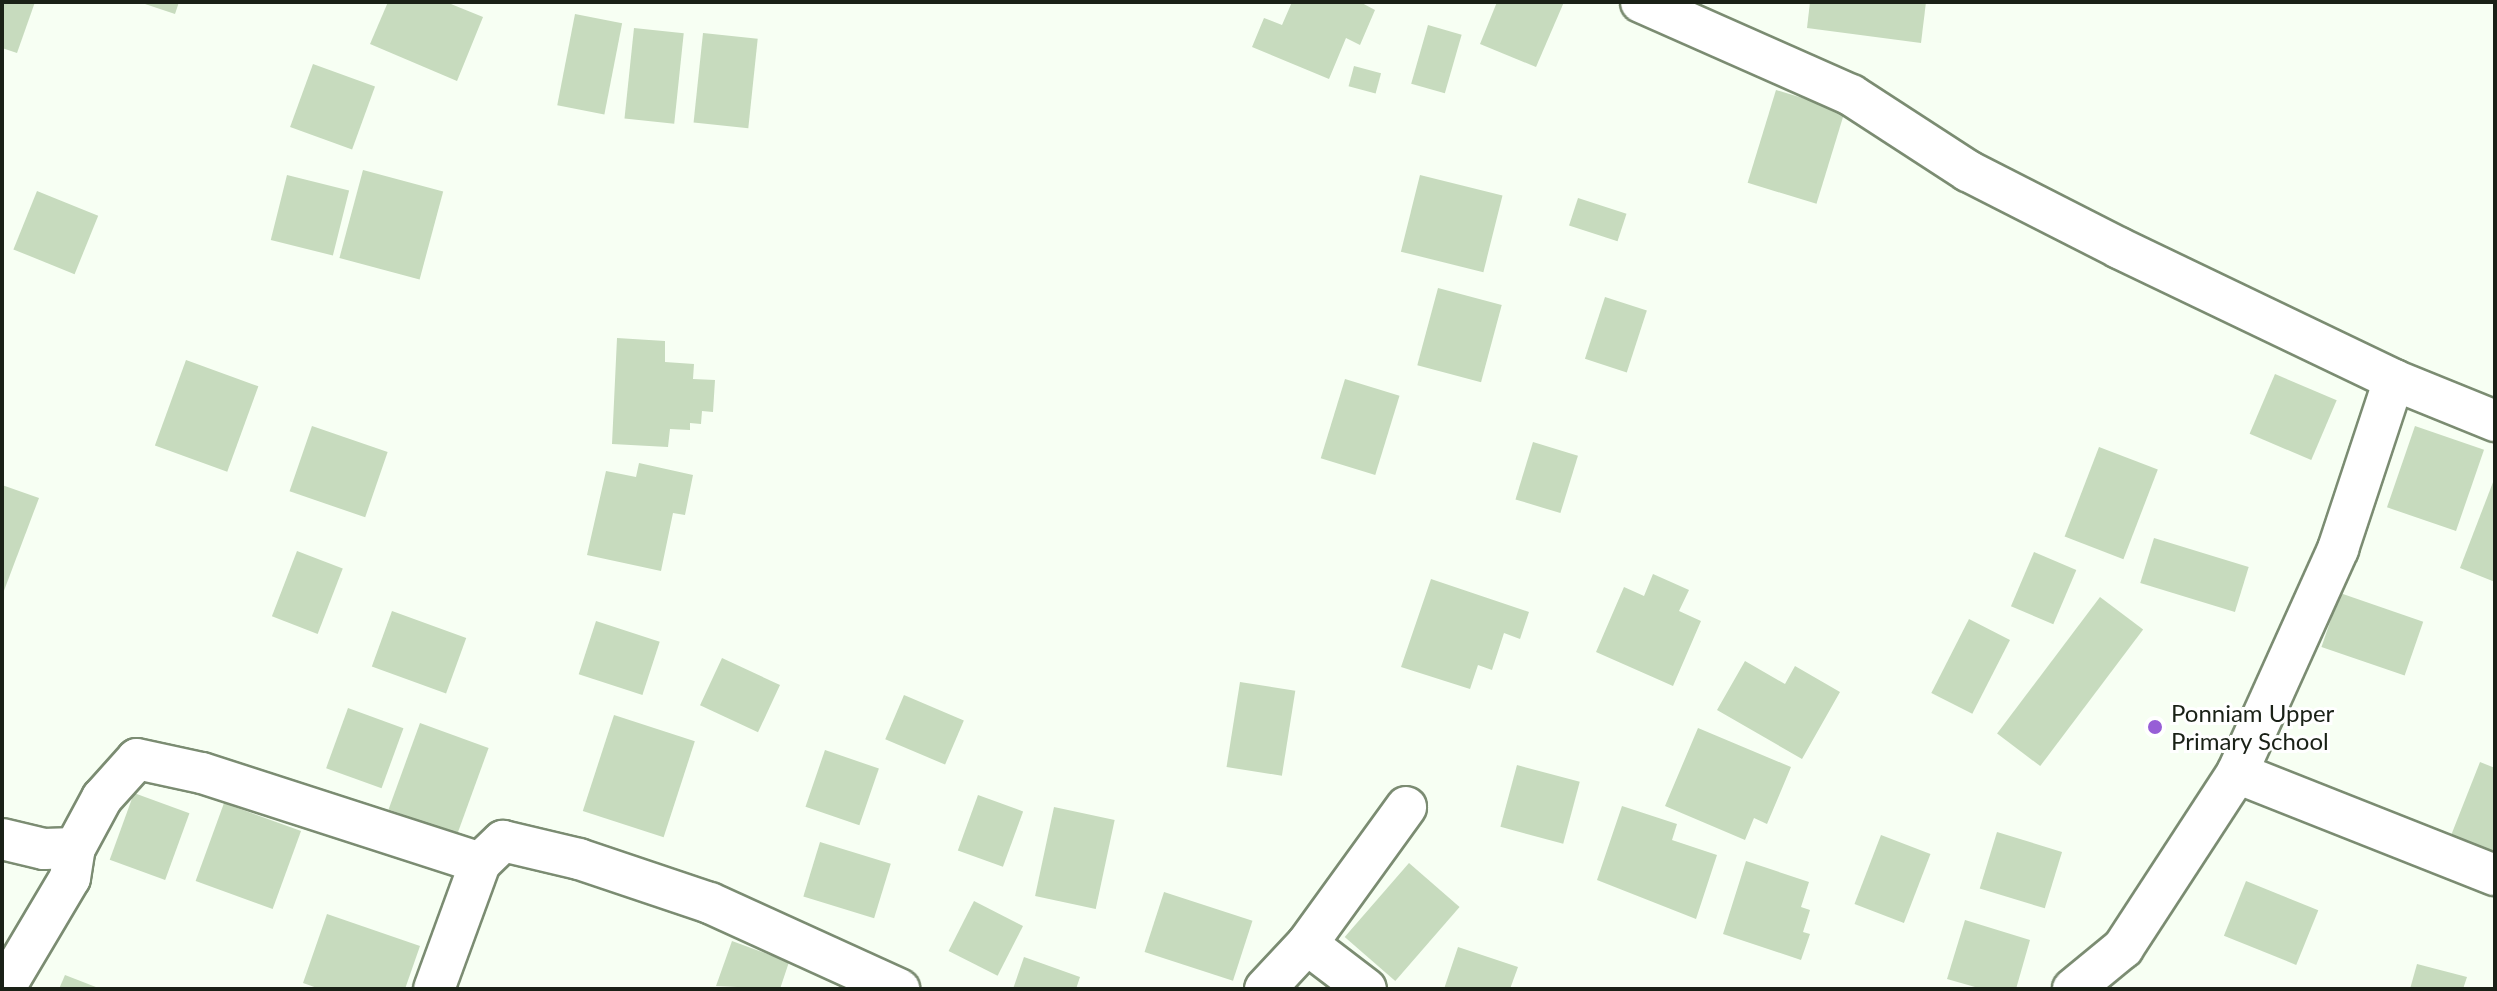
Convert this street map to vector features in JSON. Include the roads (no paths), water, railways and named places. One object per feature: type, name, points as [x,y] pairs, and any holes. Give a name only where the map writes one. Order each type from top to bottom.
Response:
[{"type":"street","points":[[1641,2],[1851,95],[1968,171],[2394,380],[2495,421]]},
{"type":"street","points":[[2073,989],[2123,948],[2237,773],[2338,549],[2394,380]]},
{"type":"street","points":[[4,989],[70,878],[75,848],[102,798],[137,759],[202,773],[480,863]]},
{"type":"street","points":[[2237,773],[2495,875]]},
{"type":"street","points":[[1265,989],[1307,944],[1406,807]]},
{"type":"street","points":[[2,839],[44,849],[75,848]]},
{"type":"street","points":[[434,989],[480,863],[503,841],[579,859],[710,903],[899,989]]},
{"type":"street","points":[[1307,944],[1366,989]]},
{"type":"place","name":"Ponniam Upper Primary School","points":[[2155,727]]}]
